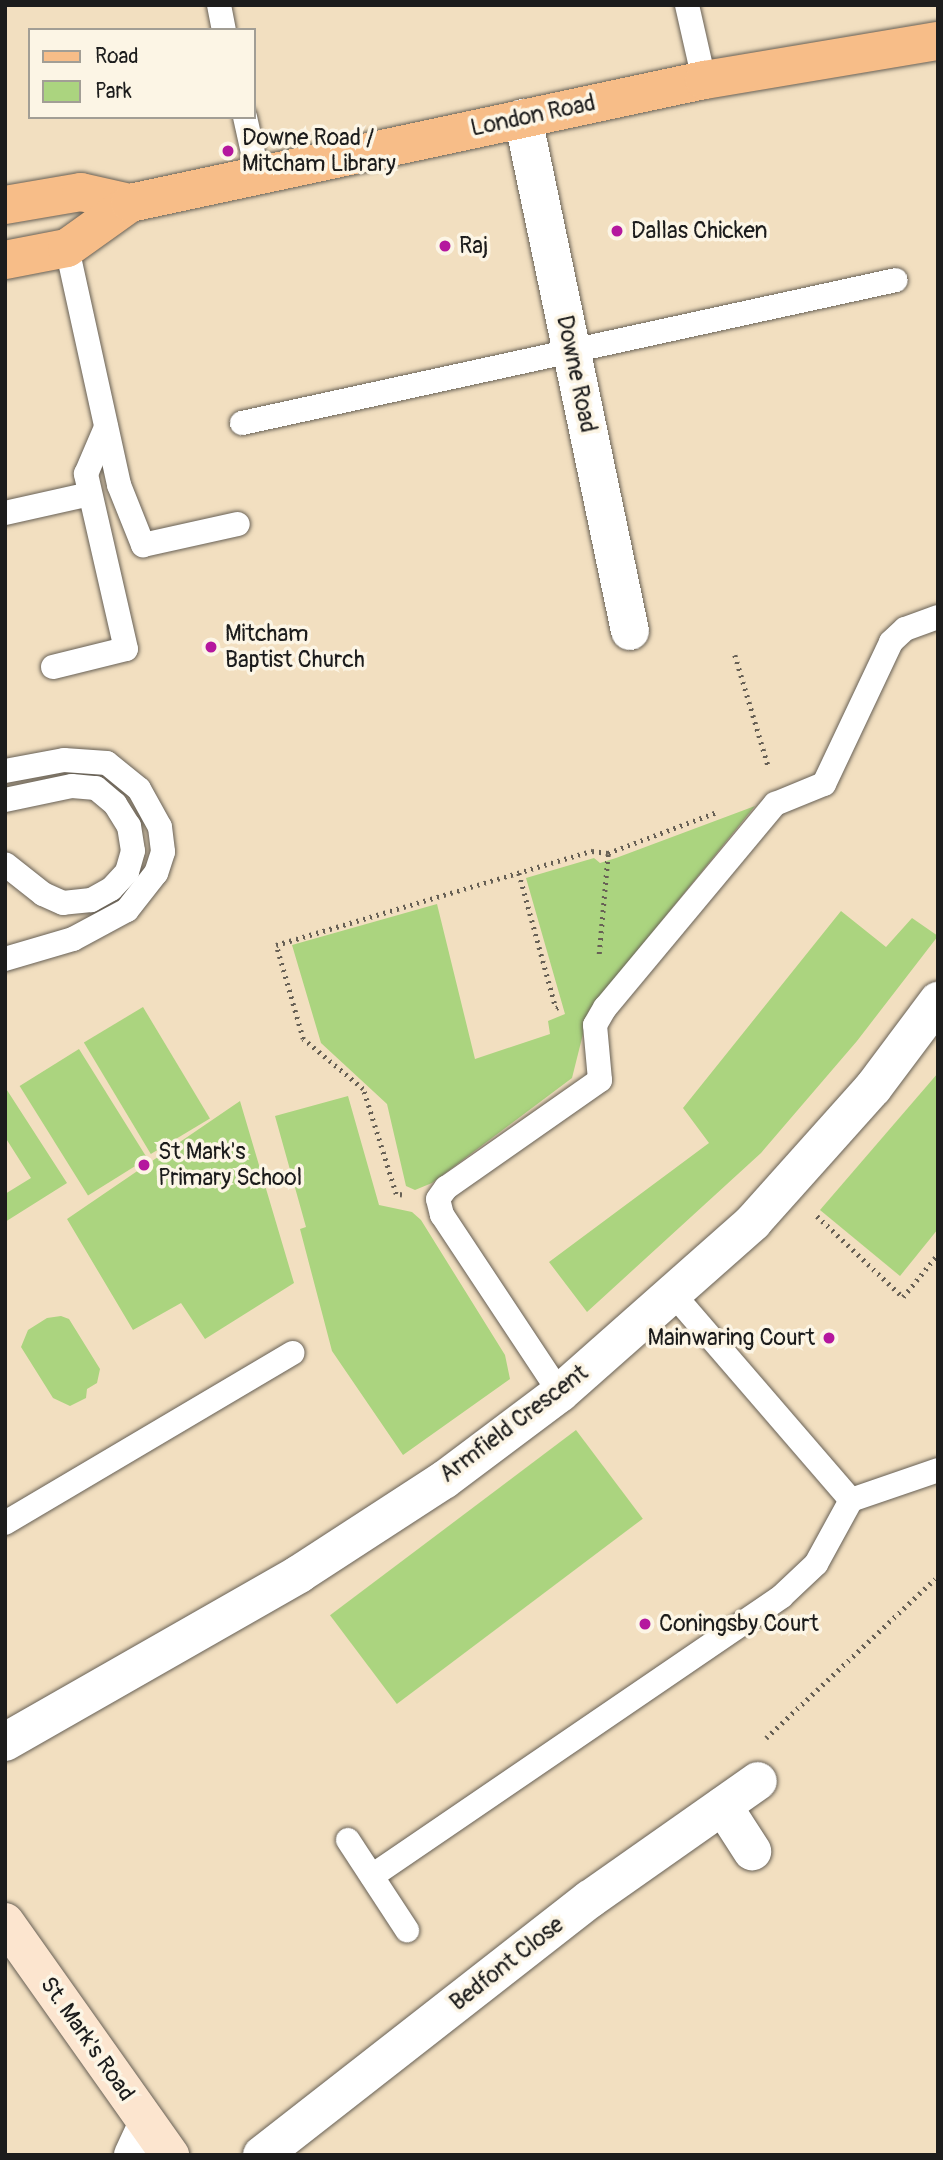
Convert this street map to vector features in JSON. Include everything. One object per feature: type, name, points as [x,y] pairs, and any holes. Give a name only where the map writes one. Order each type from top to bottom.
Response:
[{"type":"main road","name":"London Road","points":[[130,203],[704,80],[938,41]]},
{"type":"main road","points":[[6,201],[81,192],[130,203]]},
{"type":"main road","points":[[5,260],[67,248],[130,203]]},
{"type":"street","name":"Downe Road","points":[[523,118],[629,631]]},
{"type":"street","name":"Armfield Crescent","points":[[5,1742],[299,1574],[444,1479],[560,1393],[674,1295],[753,1222],[873,1088],[938,1001]]},
{"type":"street","name":"Bedfont Close","points":[[261,2155],[590,1899],[723,1806],[761,1763]]},
{"type":"street","points":[[723,1806],[752,1851]]},
{"type":"street","name":"St. Mark's Road","points":[[5,1922],[140,2140],[170,2155]]},
{"type":"lane","points":[[219,5],[225,28]]},
{"type":"lane","points":[[687,5],[704,80]]},
{"type":"lane","points":[[245,119],[258,176]]},
{"type":"lane","points":[[67,248],[119,485],[143,545],[238,524]]},
{"type":"lane","points":[[242,423],[896,280]]},
{"type":"lane","points":[[53,667],[126,649],[86,474],[106,427]]},
{"type":"lane","points":[[5,513],[90,494]]},
{"type":"lane","points":[[560,1393],[442,1215],[438,1199],[600,1080],[595,1025],[600,1001],[775,804],[824,784],[891,642],[905,629],[938,617]]},
{"type":"lane","points":[[5,771],[64,760],[107,763],[123,774],[150,806],[160,827],[163,852],[156,873],[127,910],[61,943],[5,959]]},
{"type":"lane","points":[[5,800],[72,786],[96,788],[115,804],[129,826],[133,851],[127,872],[111,889],[91,900],[63,903],[43,894],[5,864]]},
{"type":"lane","points":[[5,892],[43,894]]},
{"type":"lane","points":[[5,943],[61,943]]},
{"type":"lane","points":[[674,1295],[851,1500]]},
{"type":"lane","points":[[5,1523],[293,1353]]},
{"type":"lane","points":[[372,1876],[782,1596],[816,1564],[851,1500],[938,1470]]},
{"type":"lane","points":[[348,1840],[407,1930]]},
{"type":"path","points":[[735,655],[775,804]]},
{"type":"path","points":[[438,1199],[396,1194],[363,1089],[303,1038],[276,945],[592,851],[608,853],[724,810]]},
{"type":"path","points":[[518,873],[556,1008],[600,1001],[608,853]]},
{"type":"path","points":[[806,1206],[903,1297],[938,1254]]},
{"type":"path","points":[[761,1763],[766,1736],[935,1579]]},
{"type":"green space","points":[[755,806],[589,1010],[572,1078],[432,1183],[415,1190],[406,1186],[387,1104],[321,1043],[292,945],[437,904],[475,1059],[550,1034],[548,1021],[565,1014],[526,878],[594,858],[600,863],[616,858]]},
{"type":"green space","points":[[841,911],[886,947],[912,918],[938,936],[857,1041],[761,1153],[587,1312],[549,1262],[709,1143],[683,1108]]},
{"type":"green space","points":[[143,1007],[210,1118],[151,1154],[84,1043]]},
{"type":"green space","points":[[79,1049],[147,1158],[88,1195],[20,1086]]},
{"type":"green space","points":[[938,1073],[938,1229],[900,1276],[820,1210]]},
{"type":"green space","points":[[5,1087],[67,1183],[5,1222],[5,1194],[31,1178],[5,1137]]},
{"type":"green space","points":[[348,1096],[379,1205],[412,1212],[421,1220],[505,1355],[510,1379],[403,1455],[332,1351],[300,1229],[306,1227],[275,1116]]},
{"type":"green space","points":[[240,1101],[294,1283],[205,1339],[181,1303],[133,1330],[67,1219]]},
{"type":"green space","points":[[61,1316],[69,1319],[100,1369],[97,1383],[87,1389],[86,1398],[70,1406],[53,1398],[21,1347],[28,1330],[47,1318]]},
{"type":"green space","points":[[576,1430],[643,1519],[397,1704],[330,1615]]},
{"type":"place","name":"Downe Road / Mitcham Library","points":[[228,151]]},
{"type":"place","name":"Dallas Chicken","points":[[617,231]]},
{"type":"place","name":"Raj","points":[[445,246]]},
{"type":"place","name":"Mitcham Baptist Church","points":[[211,647]]},
{"type":"place","name":"St Mark's Primary School","points":[[144,1165]]},
{"type":"place","name":"Mainwaring Court","points":[[829,1338]]},
{"type":"place","name":"Coningsby Court","points":[[645,1624]]}]
